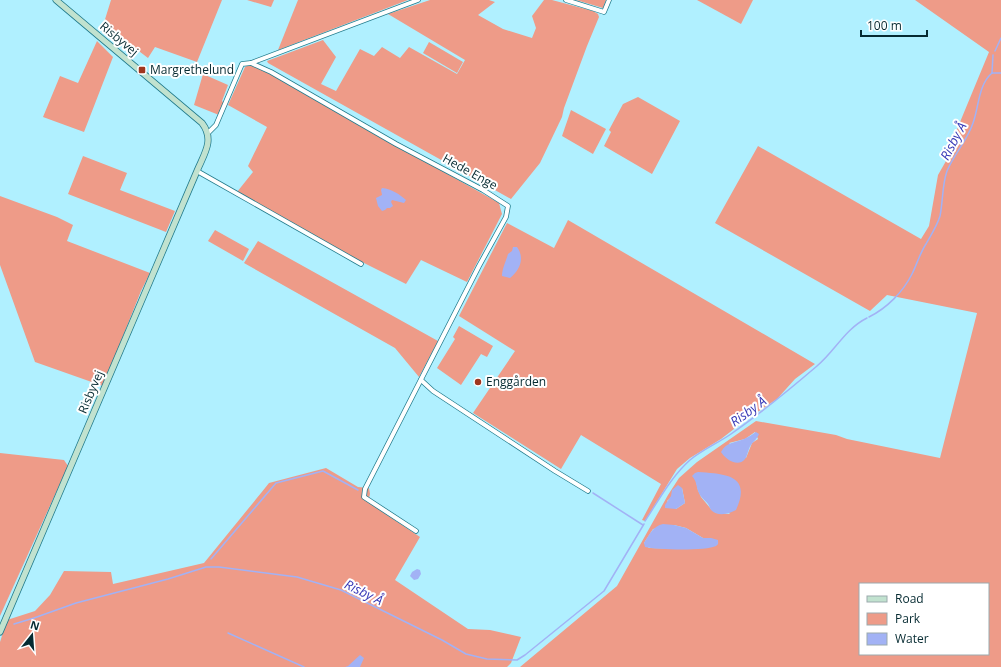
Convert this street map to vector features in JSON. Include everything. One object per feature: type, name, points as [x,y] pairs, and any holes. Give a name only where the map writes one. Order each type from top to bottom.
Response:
[{"type":"street","name":"Risbyvej","points":[[0,632],[197,171],[209,139],[208,133],[202,123],[56,0]]},
{"type":"street","points":[[208,133],[216,125],[242,64],[251,63],[418,0]]},
{"type":"street","points":[[566,0],[604,12],[609,0]]},
{"type":"street","name":"Hede Enge","points":[[251,63],[271,72],[396,144],[490,194],[508,206],[506,217],[479,266],[365,489],[364,498],[416,531]]},
{"type":"street","points":[[197,171],[361,264]]},
{"type":"street","points":[[421,380],[433,391],[588,491]]},
{"type":"green space","points":[[111,0],[222,0],[197,62],[155,47],[148,58],[123,39],[119,43],[102,29]]},
{"type":"green space","points":[[247,0],[274,0],[271,7]]},
{"type":"green space","points":[[298,0],[408,0],[278,50]]},
{"type":"green space","points":[[430,0],[489,0],[495,2],[478,15],[503,29],[532,38],[536,28],[532,16],[544,0],[552,0],[593,11],[598,14],[599,17],[564,108],[562,117],[540,163],[511,199],[268,63],[267,61],[323,40],[336,57],[321,84],[336,91],[360,49],[374,56],[382,47],[400,58],[409,47],[457,74],[465,60],[388,14]]},
{"type":"green space","points":[[576,0],[606,0],[603,8]]},
{"type":"green space","points":[[697,0],[753,0],[741,24]]},
{"type":"green space","points":[[915,0],[1001,0],[1001,667],[520,667],[617,586],[679,478],[697,462],[756,421],[836,435],[847,439],[940,458],[977,313],[887,295],[870,311],[715,223],[758,146],[921,239],[929,226],[938,175],[954,147],[953,139],[989,52]],"holes":[[[755,432],[758,439],[752,443],[746,458],[729,443],[745,439]],[[696,481],[730,514],[716,513],[711,509],[701,497]],[[682,488],[685,503],[676,509],[667,501]],[[674,525],[686,528],[703,538],[711,538],[693,549],[649,548],[644,543],[653,529]]]},
{"type":"green space","points":[[97,41],[113,57],[84,132],[43,117],[60,76],[78,83]]},
{"type":"green space","points":[[429,42],[463,62],[457,73],[423,53]]},
{"type":"green space","points":[[249,65],[256,66],[499,203],[502,214],[467,282],[421,260],[406,284],[358,260],[237,192],[253,172],[248,166],[267,127],[228,105],[245,67]]},
{"type":"green space","points":[[203,74],[228,85],[222,101],[224,103],[219,115],[194,105]]},
{"type":"green space","points":[[638,97],[680,121],[652,174],[604,146],[611,132],[609,130],[623,104]]},
{"type":"green space","points":[[571,110],[606,129],[593,154],[562,136]]},
{"type":"green space","points":[[83,156],[127,173],[120,190],[175,211],[166,232],[68,194]]},
{"type":"green space","points":[[0,196],[57,217],[73,225],[67,241],[150,273],[141,291],[103,386],[35,362],[0,265]]},
{"type":"green space","points":[[568,220],[815,364],[795,379],[777,399],[721,439],[690,458],[677,469],[645,521],[642,520],[661,484],[581,435],[561,469],[473,413],[515,351],[459,316],[507,223],[554,248]]},
{"type":"green space","points":[[215,230],[249,249],[243,261],[208,241]]},
{"type":"green space","points":[[258,241],[438,341],[419,377],[395,348],[244,263]]},
{"type":"green space","points":[[459,326],[493,346],[487,357],[481,354],[461,385],[437,368],[455,339],[453,337]]},
{"type":"green space","points":[[0,453],[64,460],[68,466],[0,616]]},
{"type":"green space","points":[[326,468],[358,487],[369,488],[370,494],[368,502],[420,537],[395,580],[468,629],[490,630],[521,637],[511,663],[507,667],[0,667],[0,642],[7,620],[35,611],[50,595],[64,571],[111,572],[113,584],[204,563],[269,483]]},
{"type":"water","points":[[382,188],[395,192],[406,200],[404,203],[392,200],[391,202],[393,206],[382,211],[378,206],[376,198],[382,195]]},
{"type":"water","points":[[513,247],[517,247],[521,255],[521,260],[519,268],[510,278],[502,276],[502,273],[508,254],[512,251]]},
{"type":"water","points":[[756,432],[759,434],[742,462],[732,462],[721,452],[725,446],[744,439]]},
{"type":"water","points":[[698,472],[727,476],[734,479],[738,483],[741,490],[736,510],[727,514],[717,514],[711,510],[708,504],[701,497],[696,482],[692,476]]},
{"type":"water","points":[[678,485],[682,488],[685,503],[676,509],[665,508],[665,505],[671,496],[672,490]]},
{"type":"water","points":[[663,524],[686,528],[703,538],[718,540],[718,544],[711,548],[703,549],[645,547],[644,543],[652,531]]},
{"type":"water","points":[[417,569],[420,570],[421,574],[418,579],[414,580],[410,576],[412,572]]},
{"type":"water","points":[[360,655],[364,658],[360,667],[345,667],[348,666]]},
{"type":"waterway","points":[[995,51],[1001,38]]},
{"type":"waterway","points":[[992,73],[993,55]]},
{"type":"waterway","points":[[992,73],[1001,73]]},
{"type":"waterway","name":"Risby Å","points":[[869,317],[894,299],[912,274],[922,251],[939,220],[947,171],[970,130],[975,117],[981,90],[987,78],[992,73]]},
{"type":"waterway","name":"Risby Å","points":[[645,521],[671,481],[690,460],[731,434],[775,401],[823,360],[852,328],[867,318]]},
{"type":"waterway","points":[[211,559],[276,483],[323,471],[358,490]]},
{"type":"waterway","points":[[593,493],[643,525]]},
{"type":"waterway","name":"Risby Å","points":[[14,624],[76,603],[168,579],[206,567],[219,567],[297,577],[341,590],[442,640],[466,654],[487,659],[517,660],[604,591],[644,524]]},
{"type":"waterway","points":[[228,633],[304,667]]},
{"type":"place","name":"Margrethelund","points":[[142,70]]},
{"type":"place","name":"Enggården","points":[[478,382]]}]
